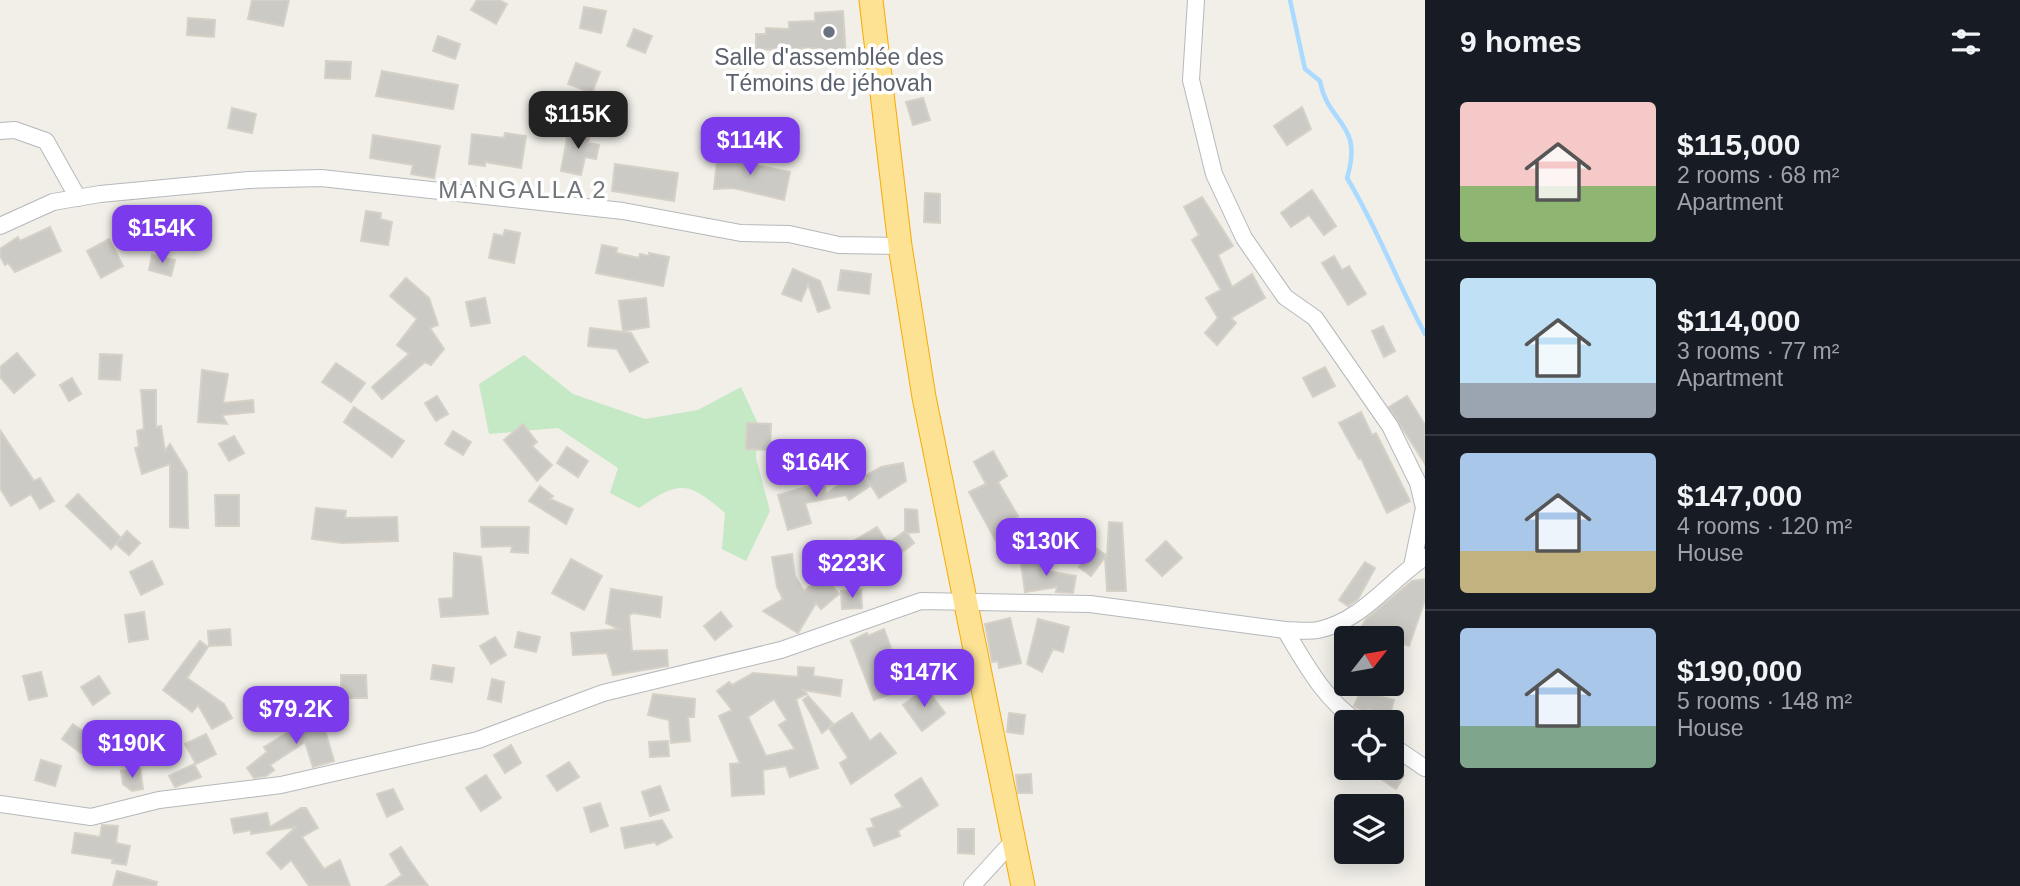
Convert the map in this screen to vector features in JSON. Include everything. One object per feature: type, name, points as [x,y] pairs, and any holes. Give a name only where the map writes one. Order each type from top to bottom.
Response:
[{"type":"highway","points":[[871,0],[900,246],[924,397],[1016,839],[1023,886]]},
{"type":"street","points":[[0,804],[90,817],[159,800],[281,785],[478,740],[603,693],[781,650],[920,601],[1090,604],[1286,630],[1317,631],[1357,615],[1418,561],[1424,508],[1418,483],[1390,426],[1315,318],[1285,297],[1244,238],[1214,174],[1191,80],[1196,0]]},
{"type":"street","points":[[0,131],[15,130],[46,141],[78,198]]},
{"type":"street","points":[[0,226],[53,202],[78,198],[250,180],[321,178],[623,211],[741,233],[789,234],[839,245],[900,246]]},
{"type":"street","points":[[1286,630],[1315,681],[1342,710]]},
{"type":"street","points":[[1404,754],[1425,768]]},
{"type":"street","points":[[972,886],[1016,839]]},
{"type":"green space","points":[[524,355],[573,394],[645,419],[698,410],[741,387],[758,424],[756,458],[770,511],[746,561],[722,549],[725,513],[692,490],[684,488],[665,492],[639,508],[610,493],[618,468],[558,428],[489,434],[479,384]]},
{"type":"building","points":[[252,0],[289,0],[283,26],[248,19]]},
{"type":"building","points":[[477,0],[499,0],[507,4],[496,24],[471,10]]},
{"type":"building","points":[[584,7],[606,11],[601,33],[580,28]]},
{"type":"building","points":[[843,11],[846,56],[818,58],[817,48],[756,50],[756,34],[766,34],[766,28],[789,29],[789,22],[815,21],[815,13]]},
{"type":"building","points":[[188,18],[215,20],[214,37],[187,35]]},
{"type":"building","points":[[634,29],[652,36],[645,53],[627,46]]},
{"type":"building","points":[[438,36],[460,44],[455,59],[433,51]]},
{"type":"building","points":[[326,61],[351,62],[350,79],[325,78]]},
{"type":"building","points":[[576,63],[600,72],[592,93],[568,84]]},
{"type":"building","points":[[382,71],[458,85],[453,109],[376,96]]},
{"type":"building","points":[[923,98],[930,120],[913,125],[906,102]]},
{"type":"building","points":[[1302,107],[1311,129],[1287,145],[1274,126]]},
{"type":"building","points":[[232,108],[256,114],[252,133],[228,128]]},
{"type":"building","points":[[569,127],[590,131],[588,143],[599,145],[596,159],[585,157],[581,175],[561,171]]},
{"type":"building","points":[[505,133],[526,136],[521,168],[485,162],[485,166],[469,164],[472,134],[504,138]]},
{"type":"building","points":[[373,135],[440,146],[434,178],[411,174],[413,165],[370,158]]},
{"type":"building","points":[[718,152],[737,154],[736,161],[790,172],[784,200],[733,188],[714,189]]},
{"type":"building","points":[[615,164],[678,173],[674,201],[612,191]]},
{"type":"building","points":[[1312,190],[1336,226],[1324,235],[1309,215],[1291,227],[1281,213]]},
{"type":"building","points":[[925,193],[940,194],[940,223],[924,222]]},
{"type":"building","points":[[1202,197],[1233,246],[1218,255],[1232,287],[1252,274],[1265,298],[1231,318],[1236,323],[1217,345],[1205,333],[1218,318],[1206,298],[1221,290],[1192,240],[1199,235],[1184,207]]},
{"type":"building","points":[[366,211],[381,213],[380,219],[392,222],[388,245],[361,241]]},
{"type":"building","points":[[50,227],[61,251],[15,272],[8,263],[5,265],[0,249],[18,237],[20,241]]},
{"type":"building","points":[[505,230],[520,233],[514,263],[489,258],[494,234],[503,236]]},
{"type":"building","points":[[109,239],[123,266],[101,278],[87,251]]},
{"type":"building","points":[[602,245],[617,248],[616,253],[639,258],[640,254],[649,256],[649,253],[669,257],[663,286],[596,273]]},
{"type":"building","points":[[152,255],[175,260],[171,276],[149,270]]},
{"type":"building","points":[[1334,256],[1342,270],[1349,266],[1366,294],[1348,305],[1322,263]]},
{"type":"building","points":[[793,269],[820,281],[830,308],[818,312],[808,284],[801,301],[782,294]]},
{"type":"building","points":[[841,270],[871,274],[869,294],[838,290]]},
{"type":"building","points":[[406,278],[429,298],[438,325],[430,328],[444,349],[431,365],[425,362],[382,399],[372,387],[409,354],[397,345],[417,319],[390,296]]},
{"type":"building","points":[[485,298],[490,323],[471,326],[466,302]]},
{"type":"building","points":[[646,298],[649,327],[623,331],[619,301]]},
{"type":"building","points":[[1383,326],[1395,351],[1384,357],[1372,331]]},
{"type":"building","points":[[590,328],[631,333],[648,362],[630,372],[617,349],[588,346]]},
{"type":"building","points":[[17,353],[35,375],[14,393],[0,377],[0,367]]},
{"type":"building","points":[[100,354],[122,355],[120,380],[99,379]]},
{"type":"building","points":[[336,363],[365,383],[351,402],[322,382]]},
{"type":"building","points":[[1325,367],[1335,386],[1313,397],[1303,378]]},
{"type":"building","points":[[202,370],[228,374],[223,403],[253,400],[254,412],[222,415],[227,424],[198,422]]},
{"type":"building","points":[[72,378],[81,394],[69,401],[60,385]]},
{"type":"building","points":[[141,390],[156,390],[156,427],[161,426],[165,451],[170,444],[187,472],[188,528],[170,527],[170,464],[142,474],[135,448],[139,447],[137,431],[144,429]]},
{"type":"building","points":[[437,396],[448,414],[436,421],[425,403]]},
{"type":"building","points":[[1407,396],[1425,425],[1425,464],[1389,407]]},
{"type":"building","points":[[354,407],[404,441],[392,457],[344,422]]},
{"type":"building","points":[[1361,412],[1372,435],[1376,433],[1410,501],[1387,513],[1361,458],[1359,459],[1339,423]]},
{"type":"building","points":[[747,423],[771,424],[770,450],[746,449]]},
{"type":"building","points":[[523,424],[537,442],[532,446],[552,465],[537,481],[504,440]]},
{"type":"building","points":[[0,430],[34,481],[40,478],[54,501],[40,509],[31,494],[11,506],[0,488]]},
{"type":"building","points":[[453,431],[471,442],[463,455],[445,444]]},
{"type":"building","points":[[234,436],[244,453],[229,461],[219,444]]},
{"type":"building","points":[[567,447],[588,461],[578,477],[557,463]]},
{"type":"building","points":[[790,447],[790,451],[798,450],[800,469],[778,472],[776,449]]},
{"type":"building","points":[[993,451],[1007,476],[998,482],[1018,516],[1006,524],[1022,556],[1008,563],[969,492],[986,484],[974,462]]},
{"type":"building","points":[[903,463],[906,481],[879,498],[865,476],[881,467]]},
{"type":"building","points":[[861,472],[870,486],[849,500],[846,495],[805,503],[811,523],[788,530],[778,495],[824,482],[826,493]]},
{"type":"building","points":[[540,486],[553,496],[550,499],[573,509],[566,524],[529,501]]},
{"type":"building","points":[[78,494],[121,538],[111,549],[66,506]]},
{"type":"building","points":[[215,495],[239,495],[239,526],[216,526]]},
{"type":"building","points":[[316,508],[346,511],[345,518],[397,517],[398,541],[342,543],[312,539]]},
{"type":"building","points":[[905,509],[917,510],[919,532],[907,533],[914,543],[897,556],[887,544],[905,531]]},
{"type":"building","points":[[1109,522],[1122,523],[1126,591],[1107,591],[1105,557],[1091,576],[1079,567],[1083,561],[1074,549],[1085,540],[1107,556]]},
{"type":"building","points":[[481,527],[529,527],[528,553],[511,552],[512,546],[482,547]]},
{"type":"building","points":[[877,527],[886,541],[864,555],[855,540]]},
{"type":"building","points":[[127,531],[140,543],[129,555],[116,544]]},
{"type":"building","points":[[1166,541],[1182,558],[1162,576],[1146,560]]},
{"type":"building","points":[[454,553],[481,557],[488,614],[441,617],[439,599],[453,598]]},
{"type":"building","points":[[792,554],[795,576],[804,591],[823,575],[839,594],[821,609],[816,603],[798,633],[763,611],[783,599],[777,587],[772,557]]},
{"type":"building","points":[[571,559],[602,576],[584,610],[552,593]]},
{"type":"building","points":[[1046,559],[1048,571],[1076,576],[1073,593],[1056,592],[1057,587],[1025,592],[1021,563]]},
{"type":"building","points":[[152,561],[163,584],[141,595],[130,572]]},
{"type":"building","points":[[1365,562],[1375,568],[1358,599],[1348,606],[1339,600]]},
{"type":"building","points":[[1425,579],[1425,600],[1409,646],[1404,644],[1404,626],[1362,626],[1366,619],[1412,581]]},
{"type":"building","points":[[611,589],[662,597],[660,617],[633,613],[629,615],[632,651],[667,650],[668,666],[613,675],[607,653],[573,655],[571,633],[619,629],[606,623]]},
{"type":"building","points":[[861,590],[862,608],[842,609],[841,591]]},
{"type":"building","points":[[144,612],[148,639],[129,642],[125,615]]},
{"type":"building","points":[[721,612],[732,626],[715,640],[704,626]]},
{"type":"building","points":[[1010,618],[1021,663],[999,668],[998,661],[992,662],[985,624]]},
{"type":"building","points":[[1038,619],[1069,627],[1063,652],[1053,649],[1042,672],[1027,664]]},
{"type":"building","points":[[230,629],[231,645],[209,646],[208,631]]},
{"type":"building","points":[[884,629],[891,648],[883,651],[899,691],[874,700],[851,641]]},
{"type":"building","points":[[518,632],[540,637],[536,652],[515,647]]},
{"type":"building","points":[[495,637],[506,655],[491,664],[480,646]]},
{"type":"building","points":[[200,641],[208,647],[187,678],[224,704],[232,718],[212,729],[198,705],[192,712],[163,690]]},
{"type":"building","points":[[433,665],[454,668],[452,682],[431,679]]},
{"type":"building","points":[[798,667],[814,668],[813,676],[842,680],[840,696],[803,690],[807,694],[796,699],[818,768],[790,777],[786,766],[763,770],[764,794],[732,796],[730,764],[740,763],[719,716],[732,710],[717,691],[729,682],[732,685],[753,673],[798,677]],"holes":[[[774,699],[787,720],[779,725],[795,749],[766,756],[748,717]]]},
{"type":"building","points":[[41,672],[47,696],[29,700],[23,676]]},
{"type":"building","points":[[341,675],[366,675],[367,698],[341,698]]},
{"type":"building","points":[[99,676],[110,693],[93,705],[81,687]]},
{"type":"building","points":[[492,679],[504,682],[501,702],[488,699]]},
{"type":"building","points":[[926,688],[945,713],[922,731],[903,705]]},
{"type":"building","points":[[653,694],[695,699],[694,717],[688,717],[690,741],[671,743],[669,720],[648,715]]},
{"type":"building","points":[[808,696],[833,724],[822,733],[803,700]]},
{"type":"building","points":[[1358,696],[1378,696],[1394,700],[1391,710],[1362,710],[1354,706]]},
{"type":"building","points":[[312,710],[325,730],[334,761],[313,767],[305,742],[270,765],[274,770],[266,776],[254,778],[247,768],[267,752],[264,747],[305,722],[301,716]]},
{"type":"building","points":[[852,713],[870,741],[880,733],[896,753],[851,784],[840,763],[848,758],[829,728]]},
{"type":"building","points":[[1009,713],[1025,715],[1023,734],[1007,732]]},
{"type":"building","points":[[73,724],[92,738],[81,753],[62,739]]},
{"type":"building","points":[[206,734],[216,754],[196,764],[185,744]]},
{"type":"building","points":[[668,741],[669,756],[650,757],[649,742]]},
{"type":"building","points":[[511,745],[521,763],[505,773],[494,755]]},
{"type":"building","points":[[41,760],[61,766],[55,786],[35,780]]},
{"type":"building","points":[[569,762],[579,777],[557,791],[547,776]]},
{"type":"building","points":[[194,764],[201,777],[175,787],[169,776]]},
{"type":"building","points":[[140,769],[143,789],[132,791],[123,784],[121,771]]},
{"type":"building","points":[[1031,774],[1032,793],[1018,793],[1016,775]]},
{"type":"building","points":[[486,775],[501,798],[481,811],[466,788]]},
{"type":"building","points":[[921,778],[938,805],[898,831],[900,836],[874,846],[867,829],[874,827],[871,819],[903,807],[895,795]]},
{"type":"building","points":[[1383,780],[1402,780],[1396,789]]},
{"type":"building","points":[[660,786],[669,810],[650,816],[642,792]]},
{"type":"building","points":[[393,789],[403,809],[387,817],[377,794]]},
{"type":"building","points":[[600,803],[608,826],[591,832],[584,808]]},
{"type":"building","points":[[301,808],[306,808],[318,828],[302,837],[324,869],[340,860],[350,886],[309,886],[291,860],[281,869],[267,853],[296,827],[251,834],[251,830],[234,833],[231,819],[267,813],[270,827]]},
{"type":"building","points":[[662,820],[672,837],[657,845],[655,842],[625,848],[621,828]]},
{"type":"building","points":[[102,825],[118,826],[116,843],[130,846],[126,865],[112,863],[113,859],[72,853],[75,833],[100,837]]},
{"type":"building","points":[[958,829],[974,829],[974,854],[958,853]]},
{"type":"building","points":[[401,847],[428,886],[386,886],[402,875],[390,854]]},
{"type":"building","points":[[117,871],[157,882],[156,886],[113,886]]},
{"type":"waterway","points":[[1290,0],[1305,69],[1320,81],[1324,96],[1348,134],[1351,160],[1347,178],[1425,334]]},
{"type":"place","name":"Salle d'assemblée des Témoins de jéhovah","points":[[829,32]]},
{"type":"district","name":"MANGALLA 2","points":[[523,189]]}]
